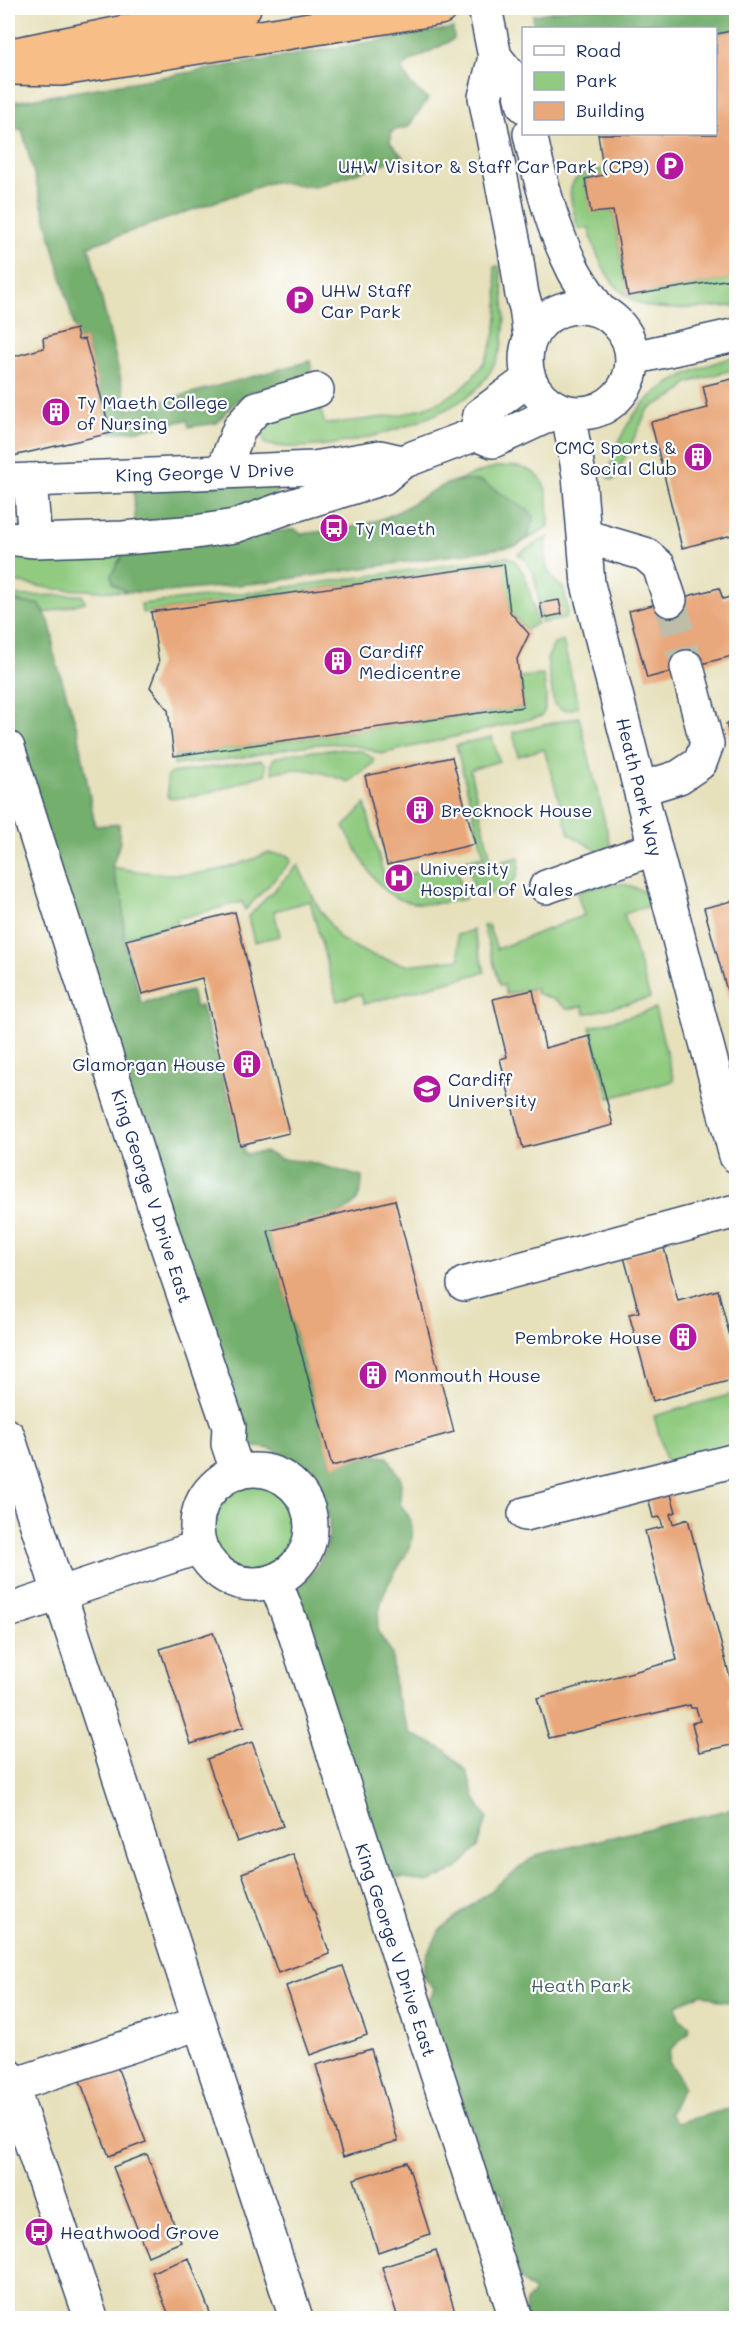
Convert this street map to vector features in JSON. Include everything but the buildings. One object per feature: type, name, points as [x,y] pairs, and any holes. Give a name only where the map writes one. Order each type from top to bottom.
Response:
[{"type":"highway","points":[[8,56],[244,8]]},
{"type":"highway","points":[[8,68],[62,69],[440,8]]},
{"type":"street","points":[[486,8],[495,57],[485,97],[528,323]]},
{"type":"street","points":[[495,57],[519,87],[522,98]]},
{"type":"street","points":[[528,323],[539,325],[552,314],[568,308],[585,306],[599,310],[617,321],[628,336],[633,358],[632,372],[625,389],[612,402],[596,411],[582,414],[564,412],[544,401],[529,379],[526,354],[528,323],[534,291],[531,243],[517,166],[531,141]]},
{"type":"street","points":[[531,141],[552,217],[560,237],[574,271],[599,310]]},
{"type":"street","points":[[633,358],[736,335]]},
{"type":"street","points":[[476,434],[480,415],[529,379]]},
{"type":"street","points":[[223,471],[240,427],[257,408],[317,390]]},
{"type":"street","name":"King George V Drive","points":[[21,539],[123,538],[235,526],[383,478],[402,462],[476,434],[493,441],[564,412]]},
{"type":"street","name":"Heath Park Way","points":[[564,412],[579,475],[588,584],[736,1156]]},
{"type":"street","name":"King George V Drive","points":[[19,481],[314,468],[380,458],[402,462]]},
{"type":"street","points":[[19,481],[21,539]]},
{"type":"street","points":[[584,536],[645,554],[659,566],[670,600]]},
{"type":"street","points":[[640,789],[679,777],[700,763],[707,744],[687,667]]},
{"type":"street","name":"King George V Drive East","points":[[8,748],[168,1249],[229,1427],[228,1444],[238,1473]]},
{"type":"street","points":[[546,887],[655,848]]},
{"type":"street","points":[[464,1284],[736,1211]]},
{"type":"street","points":[[8,1436],[296,2319]]},
{"type":"street","points":[[525,1514],[736,1460]]},
{"type":"street","points":[[253,1470],[271,1472],[287,1480],[300,1492],[308,1508],[312,1525],[310,1543],[296,1566],[275,1581],[256,1585],[237,1582],[220,1574],[199,1547],[196,1529],[203,1501],[223,1480],[238,1473],[253,1470]]},
{"type":"street","points":[[8,1611],[199,1547]]},
{"type":"street","name":"King George V Drive East","points":[[275,1581],[292,1625],[516,2319]]},
{"type":"street","points":[[91,2319],[9,2080],[199,2023]]},
{"type":"green space","points":[[576,8],[736,8],[736,30],[717,34],[717,27],[563,27],[563,25],[533,27],[533,15]]},
{"type":"green space","points":[[453,28],[454,39],[411,61],[401,69],[412,86],[428,99],[408,127],[392,131],[390,142],[403,157],[315,187],[272,182],[89,246],[128,410],[310,361],[312,371],[306,377],[291,384],[260,389],[247,394],[233,405],[217,423],[189,427],[187,420],[140,430],[111,433],[85,339],[78,340],[22,129],[8,132],[8,103]]},
{"type":"green space","points":[[604,169],[604,175],[585,179],[591,212],[613,211],[628,296],[736,278],[736,306],[652,307],[631,299],[613,283],[600,263],[589,228],[578,229],[571,196],[573,182],[579,176]]},
{"type":"green space","points":[[499,266],[504,301],[503,338],[491,370],[471,394],[428,418],[372,436],[343,443],[314,446],[288,447],[265,444],[261,430],[272,417],[318,402],[325,424],[398,415],[426,407],[450,396],[468,382],[482,365],[492,345],[497,321],[498,296],[494,267]]},
{"type":"green space","points":[[736,356],[736,369],[687,383],[679,393],[648,409],[614,480],[608,478],[624,430],[651,396],[689,373]]},
{"type":"green space","points":[[495,467],[524,468],[540,478],[547,494],[548,504],[549,526],[516,546],[528,537],[481,481],[455,481]]},
{"type":"green space","points":[[455,481],[481,481],[526,509],[534,516],[528,537],[516,546],[268,582],[167,592],[127,592],[113,584],[111,575],[123,554],[295,529],[301,534],[362,525],[397,512],[432,491]]},
{"type":"green space","points":[[273,482],[277,496],[275,505],[135,525],[134,490]]},
{"type":"green space","points":[[548,537],[545,554],[547,569],[564,589],[568,612],[564,619],[542,623],[534,576],[531,568],[518,554]]},
{"type":"green space","points":[[123,554],[111,575],[113,584],[127,592],[56,589],[8,581],[8,556]]},
{"type":"green space","points":[[507,557],[520,567],[531,595],[537,623],[526,630],[510,612],[503,564],[142,613],[141,604],[252,592]]},
{"type":"green space","points":[[82,595],[85,602],[46,613],[39,604],[24,603],[8,598],[8,596]]},
{"type":"green space","points":[[8,599],[39,604],[49,621],[53,637],[53,651],[78,731],[95,826],[119,824],[120,842],[112,867],[123,899],[124,938],[141,1003],[191,991],[195,1007],[201,1006],[245,1154],[265,1152],[281,1159],[310,1162],[362,1177],[358,1198],[346,1210],[325,1218],[268,1231],[332,1465],[371,1455],[388,1457],[401,1480],[400,1504],[409,1516],[412,1538],[409,1549],[382,1597],[377,1630],[392,1654],[395,1693],[410,1733],[445,1750],[467,1772],[475,1798],[487,1818],[478,1847],[457,1869],[428,1882],[405,1878],[384,1878],[296,1590],[315,1569],[327,1546],[328,1514],[324,1499],[306,1471],[293,1460],[271,1449],[242,1446],[8,713]]},
{"type":"green space","points":[[563,641],[578,704],[578,707],[568,710],[562,710],[554,704],[547,659],[554,644]]},
{"type":"green space","points":[[543,675],[545,706],[542,716],[535,718],[381,754],[347,744],[330,744],[174,765],[174,756],[523,707],[519,677]]},
{"type":"green space","points":[[579,717],[611,847],[598,851],[569,834],[544,749],[518,756],[513,732]]},
{"type":"green space","points":[[492,737],[499,761],[470,770],[492,864],[519,857],[519,867],[517,875],[508,886],[476,897],[467,860],[484,856],[456,745]]},
{"type":"green space","points":[[340,749],[362,751],[374,759],[373,764],[349,782],[302,770],[292,769],[273,773],[271,765],[274,758],[299,752]]},
{"type":"green space","points":[[261,760],[266,764],[266,774],[206,793],[168,798],[167,776],[171,773]]},
{"type":"green space","points":[[365,804],[385,880],[455,863],[465,899],[418,903],[401,900],[388,893],[367,867],[344,827]]},
{"type":"green space","points":[[267,853],[286,855],[291,858],[290,863],[245,910],[242,902],[177,919],[177,923],[124,938],[123,899],[112,867],[154,873],[191,874],[228,868]]},
{"type":"green space","points":[[298,865],[318,907],[340,939],[368,954],[406,965],[460,959],[457,935],[473,930],[485,972],[364,1004],[361,994],[337,1001],[310,901],[274,911],[280,936],[254,942],[248,917]]},
{"type":"green space","points":[[624,884],[642,891],[655,904],[624,914],[650,998],[585,1014],[583,1006],[567,1009],[557,1001],[536,993],[535,988],[506,994],[504,985],[500,985],[483,926],[488,925],[497,949],[584,915],[577,893],[592,887]]},
{"type":"green space","points":[[655,1009],[674,1081],[609,1098],[590,1027]]},
{"type":"green space","points":[[736,1393],[736,1447],[667,1464],[654,1416]]},
{"type":"green space","points":[[255,1484],[272,1488],[287,1497],[296,1512],[300,1529],[296,1546],[287,1561],[272,1570],[255,1574],[238,1570],[223,1561],[214,1546],[210,1529],[214,1512],[223,1497],[238,1488]]},
{"type":"green space","name":"Heath Park","points":[[736,1808],[736,2004],[702,1994],[676,2005],[679,2018],[689,2026],[688,2033],[670,2051],[669,2062],[683,2087],[670,2114],[676,2123],[736,2107],[736,2318],[524,2318],[526,2301],[534,2292],[520,2279],[499,2216],[505,2204],[502,2194],[496,2189],[485,2169],[427,1999],[432,1995],[434,1988],[422,1976],[427,1954],[441,1929],[536,1855]]},
{"type":"tunnel","points":[[670,600],[687,667]]},
{"type":"place","name":"UHW Visitor & Staff Car Park (CP9)","points":[[670,166]]},
{"type":"place","name":"UHW Staff Car Park","points":[[300,300]]},
{"type":"place","name":"Ty Maeth College of Nursing","points":[[56,412]]},
{"type":"place","name":"CMC Sports & Social Club","points":[[698,457]]},
{"type":"place","name":"Ty Maeth","points":[[334,528]]},
{"type":"place","name":"Cardiff Medicentre","points":[[338,661]]},
{"type":"place","name":"Brecknock House","points":[[420,810]]},
{"type":"place","name":"University Hospital of Wales","points":[[399,878]]},
{"type":"place","name":"Glamorgan House","points":[[247,1064]]},
{"type":"place","name":"Cardiff University","points":[[427,1089]]},
{"type":"place","name":"Pembroke House","points":[[683,1337]]},
{"type":"place","name":"Monmouth House","points":[[373,1375]]},
{"type":"place","name":"Heathwood Grove","points":[[39,2232]]}]
